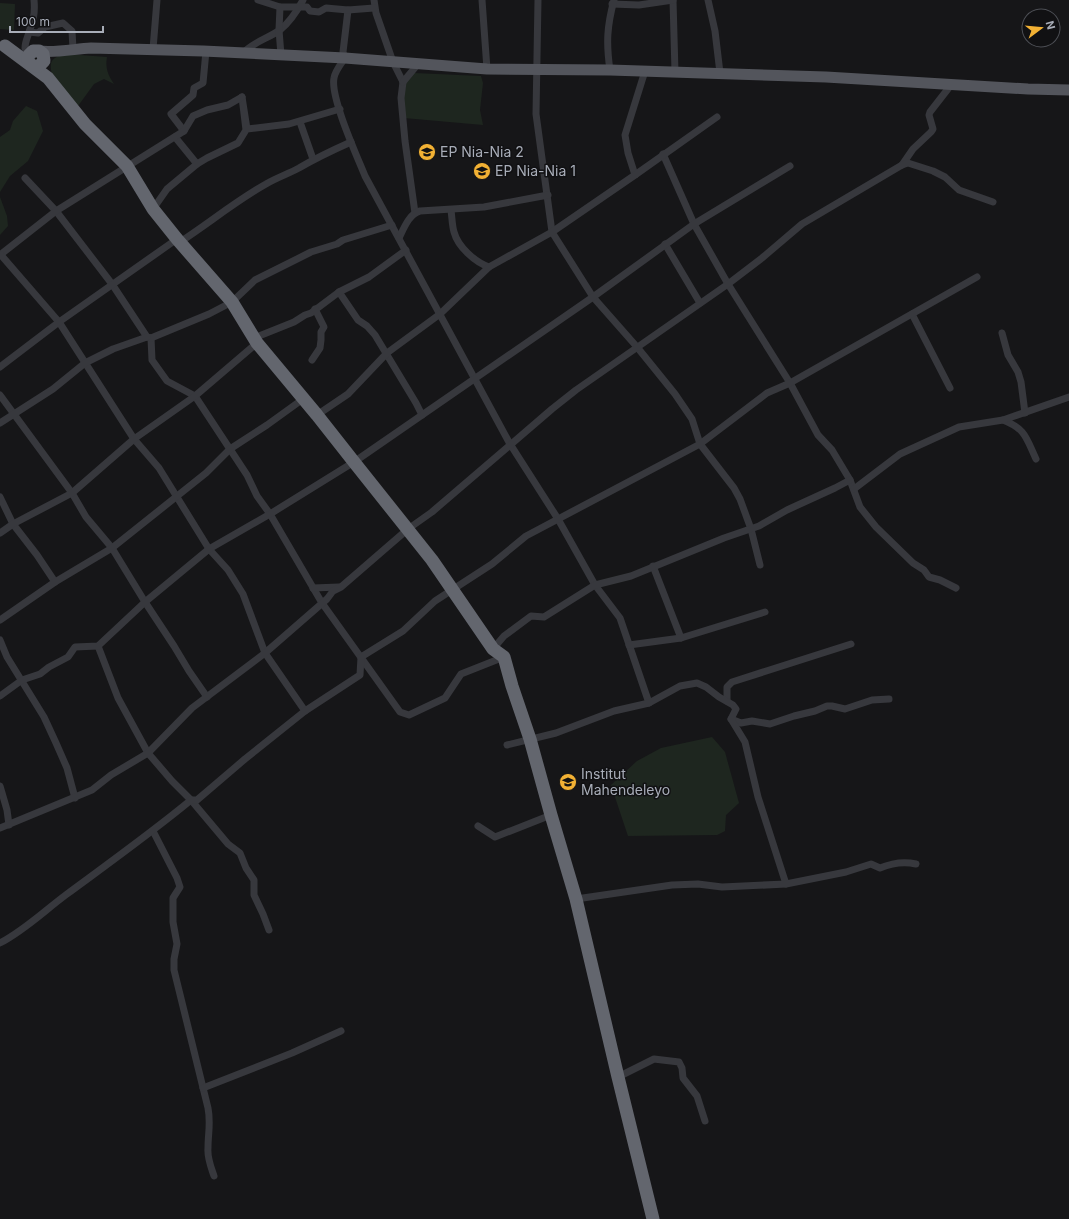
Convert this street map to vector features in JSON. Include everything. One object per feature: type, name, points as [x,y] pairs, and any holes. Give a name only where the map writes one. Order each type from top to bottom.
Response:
[{"type":"highway","points":[[3,45],[38,57],[48,78],[85,124],[127,166],[153,209],[232,302],[256,340],[432,560],[493,649],[504,657],[530,739],[576,899],[653,1219]]},
{"type":"main road","points":[[38,57],[73,49],[206,51],[345,58],[487,69],[610,70],[826,77],[951,85],[1069,90]]},
{"type":"street","points":[[34,0],[34,17],[26,39],[38,57]]},
{"type":"street","points":[[153,50],[157,0]]},
{"type":"street","points":[[258,0],[280,6],[307,7],[310,11],[319,12],[326,8],[348,10],[374,8]]},
{"type":"street","points":[[243,53],[256,42],[279,30],[296,12],[303,0]]},
{"type":"street","points":[[374,0],[374,8],[393,62],[402,82],[401,98],[405,141],[415,213]]},
{"type":"street","points":[[482,0],[487,69]]},
{"type":"street","points":[[538,0],[536,114],[552,232],[593,297],[637,347],[683,404],[692,418],[700,444],[734,488],[751,528],[760,565]]},
{"type":"street","points":[[610,70],[607,34],[613,2],[639,5],[673,0],[675,72]]},
{"type":"street","points":[[708,0],[715,31],[720,74]]},
{"type":"street","points":[[280,6],[279,30],[281,55]]},
{"type":"street","points":[[348,10],[343,52],[345,58],[334,76],[334,84],[340,109],[351,142],[365,176],[510,444],[558,519],[595,585],[620,618],[649,703]]},
{"type":"street","points":[[29,32],[38,33],[45,27],[63,23],[72,31],[73,49]]},
{"type":"street","points":[[184,131],[171,114],[193,95],[194,88],[203,83],[206,51]]},
{"type":"street","points":[[402,82],[418,64]]},
{"type":"street","points":[[635,175],[628,153],[625,135],[645,71]]},
{"type":"street","points":[[902,164],[913,149],[931,132],[933,128],[929,115],[930,112],[951,85]]},
{"type":"street","points":[[242,97],[247,129],[300,122],[340,109]]},
{"type":"street","points":[[242,97],[228,105],[207,110],[193,116],[184,131],[56,211],[1,255],[59,322],[134,439],[159,468],[209,549],[228,570],[243,594],[265,654],[305,712]]},
{"type":"street","points":[[153,209],[167,189],[197,164],[238,143],[246,130],[242,97]]},
{"type":"street","points":[[317,415],[348,394],[387,353],[440,314],[489,267],[552,232],[717,117]]},
{"type":"street","points":[[300,122],[313,159]]},
{"type":"street","points":[[175,137],[197,164]]},
{"type":"street","points":[[0,367],[112,284],[178,240],[209,223],[228,208],[266,184],[299,168],[313,159],[351,142]]},
{"type":"street","points":[[663,154],[694,224],[728,284],[790,383],[818,435],[832,450],[850,480],[860,506],[869,520],[913,563],[924,570],[929,577],[940,580],[956,588]]},
{"type":"street","points":[[0,828],[92,790],[111,775],[148,753],[192,708],[265,654],[322,603],[333,591],[432,512],[510,444],[570,395],[728,284],[762,258],[802,224],[902,164],[908,163],[933,171],[945,177],[959,190],[992,202]]},
{"type":"street","points":[[0,696],[22,680],[40,674],[49,667],[68,657],[75,647],[98,646],[145,602],[209,549],[270,514],[354,462],[593,297],[694,224],[790,166]]},
{"type":"street","points":[[25,178],[56,211],[112,284],[149,338],[152,360],[166,381],[195,396],[247,475],[257,496],[270,514],[322,603],[400,712],[409,715],[445,698],[461,674],[504,657]]},
{"type":"street","points":[[399,238],[409,219],[415,213],[484,207],[548,195]]},
{"type":"street","points":[[451,210],[452,226],[459,243],[482,265],[489,267]]},
{"type":"street","points":[[0,423],[53,388],[85,363],[113,349],[149,338],[209,314],[232,302],[255,280],[311,252],[337,244],[342,240],[392,225]]},
{"type":"street","points":[[665,244],[700,303]]},
{"type":"street","points":[[0,533],[13,524],[72,493],[134,439],[195,396],[256,340],[311,313],[339,292],[369,277],[406,250]]},
{"type":"street","points":[[361,657],[403,632],[435,601],[492,564],[526,536],[700,444],[767,393],[790,383],[977,277]]},
{"type":"street","points":[[339,292],[358,320],[371,330],[387,353],[422,415]]},
{"type":"street","points":[[312,360],[320,348],[322,340],[321,332],[324,327],[315,309]]},
{"type":"street","points":[[912,314],[950,388]]},
{"type":"street","points":[[1002,333],[1008,355],[1018,372],[1021,382],[1025,413]]},
{"type":"street","points":[[0,395],[72,493],[86,517],[112,548],[145,602],[207,697]]},
{"type":"street","points":[[854,489],[900,454],[959,427],[1003,420],[1069,397]]},
{"type":"street","points":[[0,620],[55,582],[112,548],[206,473],[230,449],[303,399]]},
{"type":"street","points":[[1003,420],[1017,426],[1023,432],[1036,459]]},
{"type":"street","points":[[493,649],[504,636],[531,616],[544,617],[595,585],[631,576],[717,541],[759,526],[787,510],[850,480]]},
{"type":"street","points":[[0,497],[13,524],[37,555],[55,582]]},
{"type":"street","points":[[654,566],[681,638]]},
{"type":"street","points":[[313,588],[341,586]]},
{"type":"street","points":[[628,645],[681,638],[765,612]]},
{"type":"street","points":[[0,640],[7,657],[44,717],[67,768],[75,798]]},
{"type":"street","points":[[728,700],[727,686],[729,683],[851,644]]},
{"type":"street","points":[[98,646],[118,698],[148,753],[191,800],[228,844],[240,854],[246,868],[254,880],[254,895],[269,930]]},
{"type":"street","points":[[0,942],[26,928],[62,898],[153,832],[191,800],[197,800],[245,759],[305,712],[360,675],[361,657]]},
{"type":"street","points":[[507,745],[556,733],[614,711],[649,703],[680,686],[697,683],[706,686],[719,697],[728,700],[736,709],[731,719]]},
{"type":"street","points":[[731,719],[741,723],[752,721],[770,724],[827,706],[845,709],[872,700],[889,699]]},
{"type":"street","points":[[731,719],[745,742],[758,797],[786,884]]},
{"type":"street","points":[[0,786],[7,810],[9,825]]},
{"type":"street","points":[[478,826],[495,837],[551,815]]},
{"type":"street","points":[[153,832],[177,878],[180,887],[173,898],[173,922],[177,944],[174,959],[174,970],[210,1118],[208,1158],[214,1176]]},
{"type":"street","points":[[576,899],[679,885],[698,884],[722,886],[786,884],[846,872],[871,864],[880,868],[906,862],[916,864]]},
{"type":"street","points":[[202,1088],[292,1053],[341,1031]]},
{"type":"street","points":[[618,1077],[654,1059],[678,1062],[682,1068],[683,1078],[697,1096],[705,1121]]},
{"type":"shaded area","points":[[0,3],[15,4],[14,30],[0,29]]},
{"type":"shaded area","points":[[66,54],[107,57],[106,65],[110,78],[114,84],[104,79],[94,84],[78,106],[53,77],[51,68],[52,61],[57,57]]},
{"type":"shaded area","points":[[414,73],[481,76],[483,83],[480,110],[483,125],[404,118],[404,83]]},
{"type":"shaded area","points":[[26,106],[37,111],[43,131],[28,161],[10,176],[0,192],[0,137],[10,130],[13,121]]},
{"type":"shaded area","points":[[0,197],[7,216],[8,226],[0,235]]},
{"type":"shaded area","points":[[712,737],[725,752],[739,803],[726,815],[725,831],[717,835],[628,836],[611,785],[637,761],[661,748]]},
{"type":"place","name":"EP Nia-Nia 2","points":[[427,152]]},
{"type":"place","name":"EP Nia-Nia 1","points":[[482,171]]},
{"type":"place","name":"Institut Mahendeleyo","points":[[568,782]]}]
